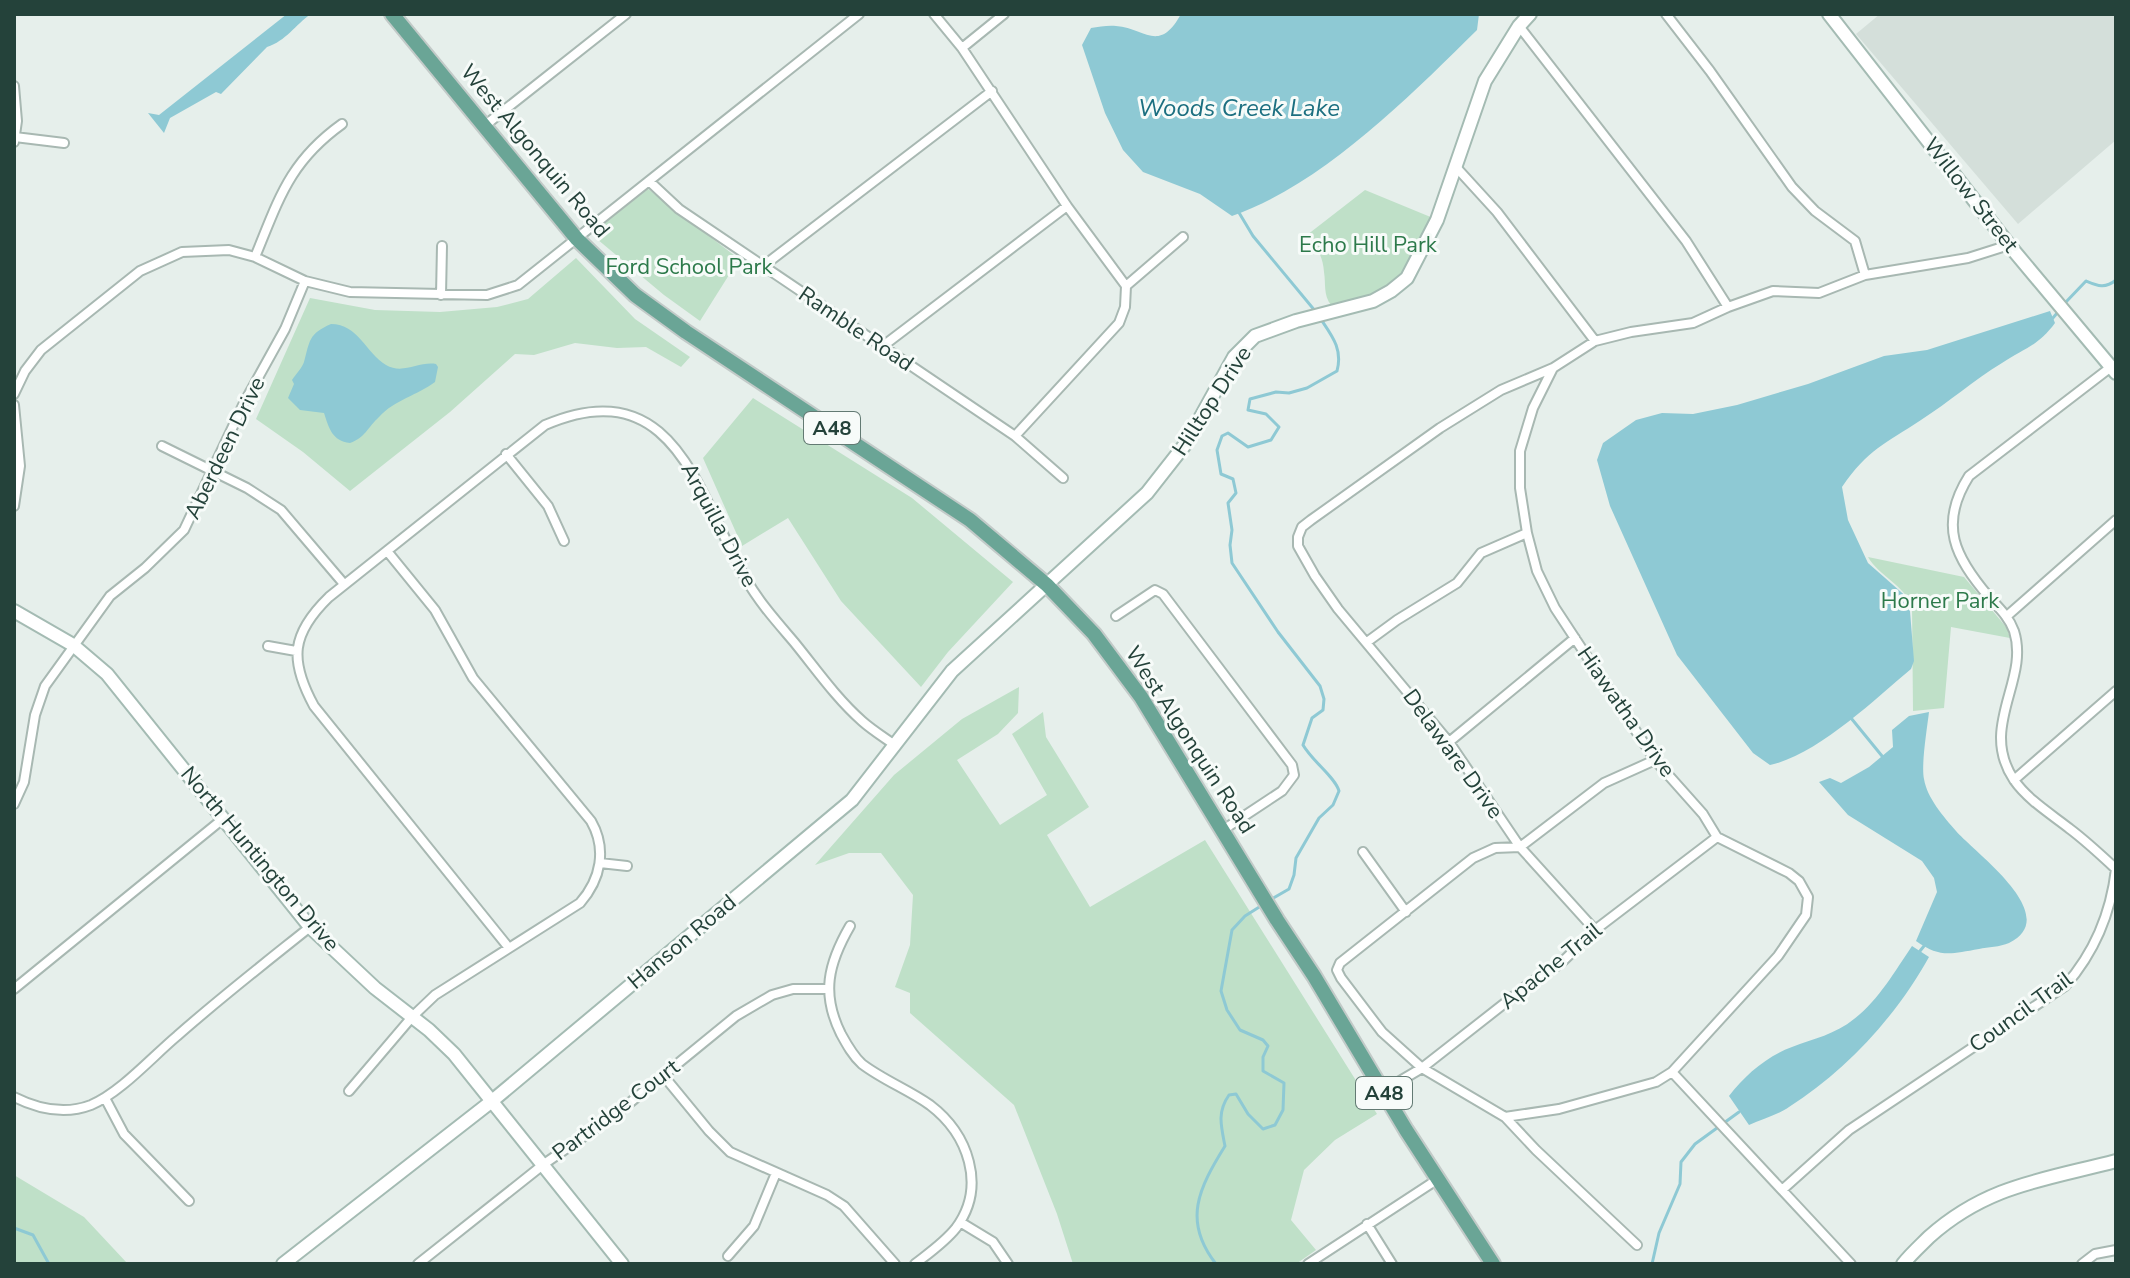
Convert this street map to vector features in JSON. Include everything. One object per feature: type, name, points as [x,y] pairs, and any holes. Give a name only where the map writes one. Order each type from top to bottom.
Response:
[{"type":"main road","name":"West Algonquin Road","points":[[392,14],[577,239],[635,295],[970,520],[1047,585],[1094,634],[1141,697],[1493,1264]]},
{"type":"street","points":[[483,127],[626,14]]},
{"type":"street","points":[[934,14],[962,48],[1067,206],[1126,286],[1125,307],[1119,323],[1015,436]]},
{"type":"street","points":[[962,48],[1004,14]]},
{"type":"street","name":"Hilltop Drive","points":[[1047,585],[1147,493],[1168,468],[1187,442],[1243,346],[1268,329],[1345,310],[1382,296],[1407,278],[1437,220],[1485,81],[1519,26],[1530,14]]},
{"type":"street","points":[[1666,14],[1792,187],[1815,211],[1855,241],[1865,275]]},
{"type":"street","name":"Willow Street","points":[[1829,14],[2009,245],[2114,370]]},
{"type":"street","points":[[14,394],[25,371],[41,350],[140,271],[168,256],[196,250],[229,250],[255,257],[305,281],[350,292],[487,295],[518,285],[857,15]]},
{"type":"street","points":[[1519,26],[1686,241],[1728,307]]},
{"type":"street","points":[[14,86],[15,139],[64,143]]},
{"type":"street","points":[[762,267],[992,91]]},
{"type":"street","points":[[255,257],[285,184],[298,164],[342,124]]},
{"type":"street","points":[[1455,165],[1497,212],[1595,341]]},
{"type":"street","name":"Ramble Road","points":[[649,181],[679,209],[762,267],[1015,436],[1063,478]]},
{"type":"street","points":[[883,346],[1067,206]]},
{"type":"street","points":[[1126,286],[1183,237]]},
{"type":"street","points":[[1553,368],[1595,341],[1693,323],[1773,291],[1819,293],[1865,275],[1968,258],[2009,245]]},
{"type":"street","points":[[441,295],[442,246]]},
{"type":"street","name":"Aberdeen Drive","points":[[14,804],[27,773],[39,699],[54,671],[110,596],[145,568],[184,530],[244,403],[285,329],[305,281]]},
{"type":"street","name":"Hiawatha Drive","points":[[1505,1117],[1559,1109],[1656,1082],[1672,1072],[1778,956],[1801,924],[1808,905],[1804,887],[1789,873],[1717,837],[1703,814],[1655,760],[1632,727],[1542,582],[1527,533],[1520,488],[1520,451],[1533,408],[1553,368]]},
{"type":"street","name":"Delaware Drive","points":[[1553,368],[1501,390],[1440,428],[1302,527],[1298,546],[1338,609],[1449,742],[1520,847],[1595,930]]},
{"type":"street","points":[[2114,370],[1969,476],[1961,489],[1952,523],[1955,544],[1971,576],[2007,616],[2116,520]]},
{"type":"street","points":[[14,405],[20,466],[14,506]]},
{"type":"street","name":"Arquilla Drive","points":[[296,651],[311,615],[344,584],[506,454],[545,425],[582,413],[603,411],[642,421],[663,434],[688,463],[764,607],[841,699],[862,721],[896,746]]},
{"type":"street","points":[[162,446],[247,488],[281,510],[344,584]]},
{"type":"street","points":[[506,454],[548,506],[564,541]]},
{"type":"street","points":[[1367,642],[1457,583],[1481,553],[1527,533]]},
{"type":"street","points":[[349,1091],[412,1017],[442,989],[580,903],[594,884],[600,863],[599,840],[591,821],[473,678],[435,610],[387,551]]},
{"type":"street","name":"Hanson Road","points":[[283,1264],[492,1101],[842,809],[896,746],[952,671],[1047,585]]},
{"type":"street","points":[[1116,616],[1155,590],[1163,594],[1292,765],[1294,775],[1282,791],[1223,830]]},
{"type":"street","name":"North Huntington Drive","points":[[14,611],[73,645],[117,685],[310,927],[375,988],[448,1047],[544,1164],[619,1263]]},
{"type":"street","name":"Council Trail","points":[[1782,1190],[1849,1130],[2065,986],[2085,961],[2113,898],[2116,869],[2034,801],[2014,780],[2003,756],[2000,728],[2015,668],[2015,634],[2007,616]]},
{"type":"street","points":[[1449,742],[1575,638]]},
{"type":"street","points":[[268,646],[296,651],[299,674],[314,706],[509,948]]},
{"type":"street","points":[[2014,780],[2116,691]]},
{"type":"street","points":[[1637,1245],[1505,1117],[1422,1068],[1382,1032],[1337,970],[1344,958],[1479,855],[1504,846],[1520,847],[1604,783],[1655,760]]},
{"type":"street","points":[[14,989],[224,818]]},
{"type":"street","name":"Apache Trail","points":[[1383,1091],[1422,1068],[1533,981],[1560,964],[1595,930],[1717,837]]},
{"type":"street","points":[[1363,852],[1406,912]]},
{"type":"street","points":[[600,863],[627,866]]},
{"type":"street","points":[[850,926],[832,962],[827,989],[839,1029],[862,1064],[939,1113],[960,1138],[972,1177],[970,1197],[960,1222],[946,1239],[915,1264]]},
{"type":"street","points":[[14,1097],[32,1105],[65,1110],[105,1098],[310,927]]},
{"type":"street","name":"Partridge Court","points":[[418,1264],[755,1004],[793,989],[827,989]]},
{"type":"street","points":[[1672,1072],[1851,1264]]},
{"type":"street","points":[[663,1075],[730,1152],[810,1185],[844,1206],[895,1264]]},
{"type":"street","points":[[105,1098],[124,1134],[189,1201]]},
{"type":"street","points":[[1903,1264],[1939,1228],[1993,1193],[2116,1161]]},
{"type":"street","points":[[728,1256],[754,1226],[776,1173]]},
{"type":"street","points":[[1308,1264],[1438,1179]]},
{"type":"street","points":[[960,1222],[993,1242],[1008,1264]]},
{"type":"street","points":[[1367,1224],[1392,1264]]},
{"type":"street","points":[[2082,1264],[2095,1254],[2116,1250]]},
{"type":"shaded area","points":[[1880,14],[2116,14],[2116,140],[2018,224],[1856,34]]},
{"type":"green space","name":"Ford School Park","points":[[648,189],[739,259],[700,321],[597,239],[598,228]]},
{"type":"green space","name":"Echo Hill Park","points":[[1365,190],[1433,218],[1401,278],[1376,293],[1331,305],[1326,293],[1321,257],[1307,235]]},
{"type":"green space","points":[[576,258],[635,319],[690,357],[681,367],[646,347],[617,348],[575,343],[534,355],[515,354],[450,412],[350,491],[256,419],[310,298],[375,310],[440,312],[497,307],[528,299]]},
{"type":"green space","points":[[753,398],[912,498],[1013,582],[948,652],[921,687],[841,601],[788,518],[742,546],[703,458]]},
{"type":"green space","name":"Horner Park","points":[[1868,557],[1964,577],[2007,628],[2010,638],[1951,627],[1944,708],[1913,711],[1912,606],[1903,592]]},
{"type":"green space","points":[[1019,687],[1018,713],[998,734],[957,760],[1000,825],[1047,795],[1012,734],[1043,712],[1046,737],[1089,807],[1047,835],[1090,907],[1205,840],[1377,1114],[1335,1140],[1304,1170],[1291,1220],[1316,1250],[1296,1264],[1073,1264],[1014,1105],[910,1013],[910,993],[895,987],[910,945],[913,895],[881,853],[849,853],[815,865],[894,775],[962,719]]},
{"type":"green space","points":[[14,1175],[84,1217],[127,1263],[133,1264],[14,1264]]},
{"type":"water","points":[[287,14],[311,14],[285,37],[267,47],[221,94],[216,92],[170,118],[164,133],[148,113],[159,115]]},
{"type":"water","name":"Woods Creek Lake","points":[[1181,14],[1479,14],[1477,30],[1363,136],[1299,183],[1266,202],[1232,216],[1200,194],[1143,172],[1123,150],[1105,113],[1082,45],[1091,28],[1104,26],[1158,36],[1166,33]]},
{"type":"water","points":[[2050,311],[2055,323],[2043,337],[1878,448],[1842,487],[1848,520],[1868,563],[1909,599],[1914,661],[1911,669],[1826,738],[1807,750],[1770,765],[1753,753],[1677,655],[1610,506],[1597,460],[1603,443],[1636,420],[1662,413],[1693,414],[1737,405],[1808,384],[1884,356],[1927,350]]},
{"type":"water","points":[[331,324],[340,325],[355,334],[379,360],[392,368],[430,364],[438,367],[435,382],[385,411],[363,435],[350,443],[335,437],[324,413],[300,410],[288,398],[294,384],[292,380],[303,364],[311,339]]},
{"type":"water","points":[[1929,712],[1924,779],[1937,807],[1956,831],[1996,869],[2021,901],[2027,917],[2023,931],[2009,943],[1946,953],[1932,950],[1916,941],[1937,892],[1934,878],[1922,861],[1848,815],[1819,782],[1830,778],[1841,783],[1869,767],[1893,747],[1892,730],[1909,716]]},
{"type":"water","points":[[1912,946],[1929,957],[1902,1000],[1868,1040],[1810,1093],[1780,1112],[1749,1125],[1729,1096],[1742,1081],[1774,1056],[1832,1032],[1863,1012]]},
{"type":"waterway","points":[[1238,211],[1253,236],[1316,312]]},
{"type":"waterway","points":[[2065,303],[2086,281],[2101,286],[2116,280]]},
{"type":"waterway","points":[[2052,319],[2058,312]]},
{"type":"waterway","points":[[1270,900],[1289,889],[1296,858],[1319,818],[1333,805],[1339,791],[1303,745],[1312,718],[1323,710],[1320,686],[1278,632],[1232,563],[1228,503],[1236,493],[1233,479],[1221,474],[1217,450],[1222,436],[1228,433],[1248,447],[1271,440],[1279,427],[1266,414],[1248,410],[1250,399],[1307,388],[1337,371],[1337,349],[1320,318]]},
{"type":"waterway","points":[[1851,718],[1882,756]]},
{"type":"waterway","points":[[1216,1264],[1199,1233],[1197,1219],[1202,1190],[1225,1146],[1221,1119],[1225,1101],[1229,1095],[1236,1094],[1248,1114],[1263,1129],[1275,1125],[1283,1110],[1284,1083],[1263,1071],[1263,1057],[1268,1046],[1263,1040],[1240,1030],[1227,1010],[1221,991],[1232,930],[1245,916],[1264,904]]},
{"type":"waterway","points":[[1920,951],[1924,946]]},
{"type":"waterway","points":[[1652,1264],[1659,1233],[1680,1184],[1681,1162],[1695,1144],[1739,1112]]},
{"type":"waterway","points":[[14,1228],[33,1235],[49,1264]]}]
